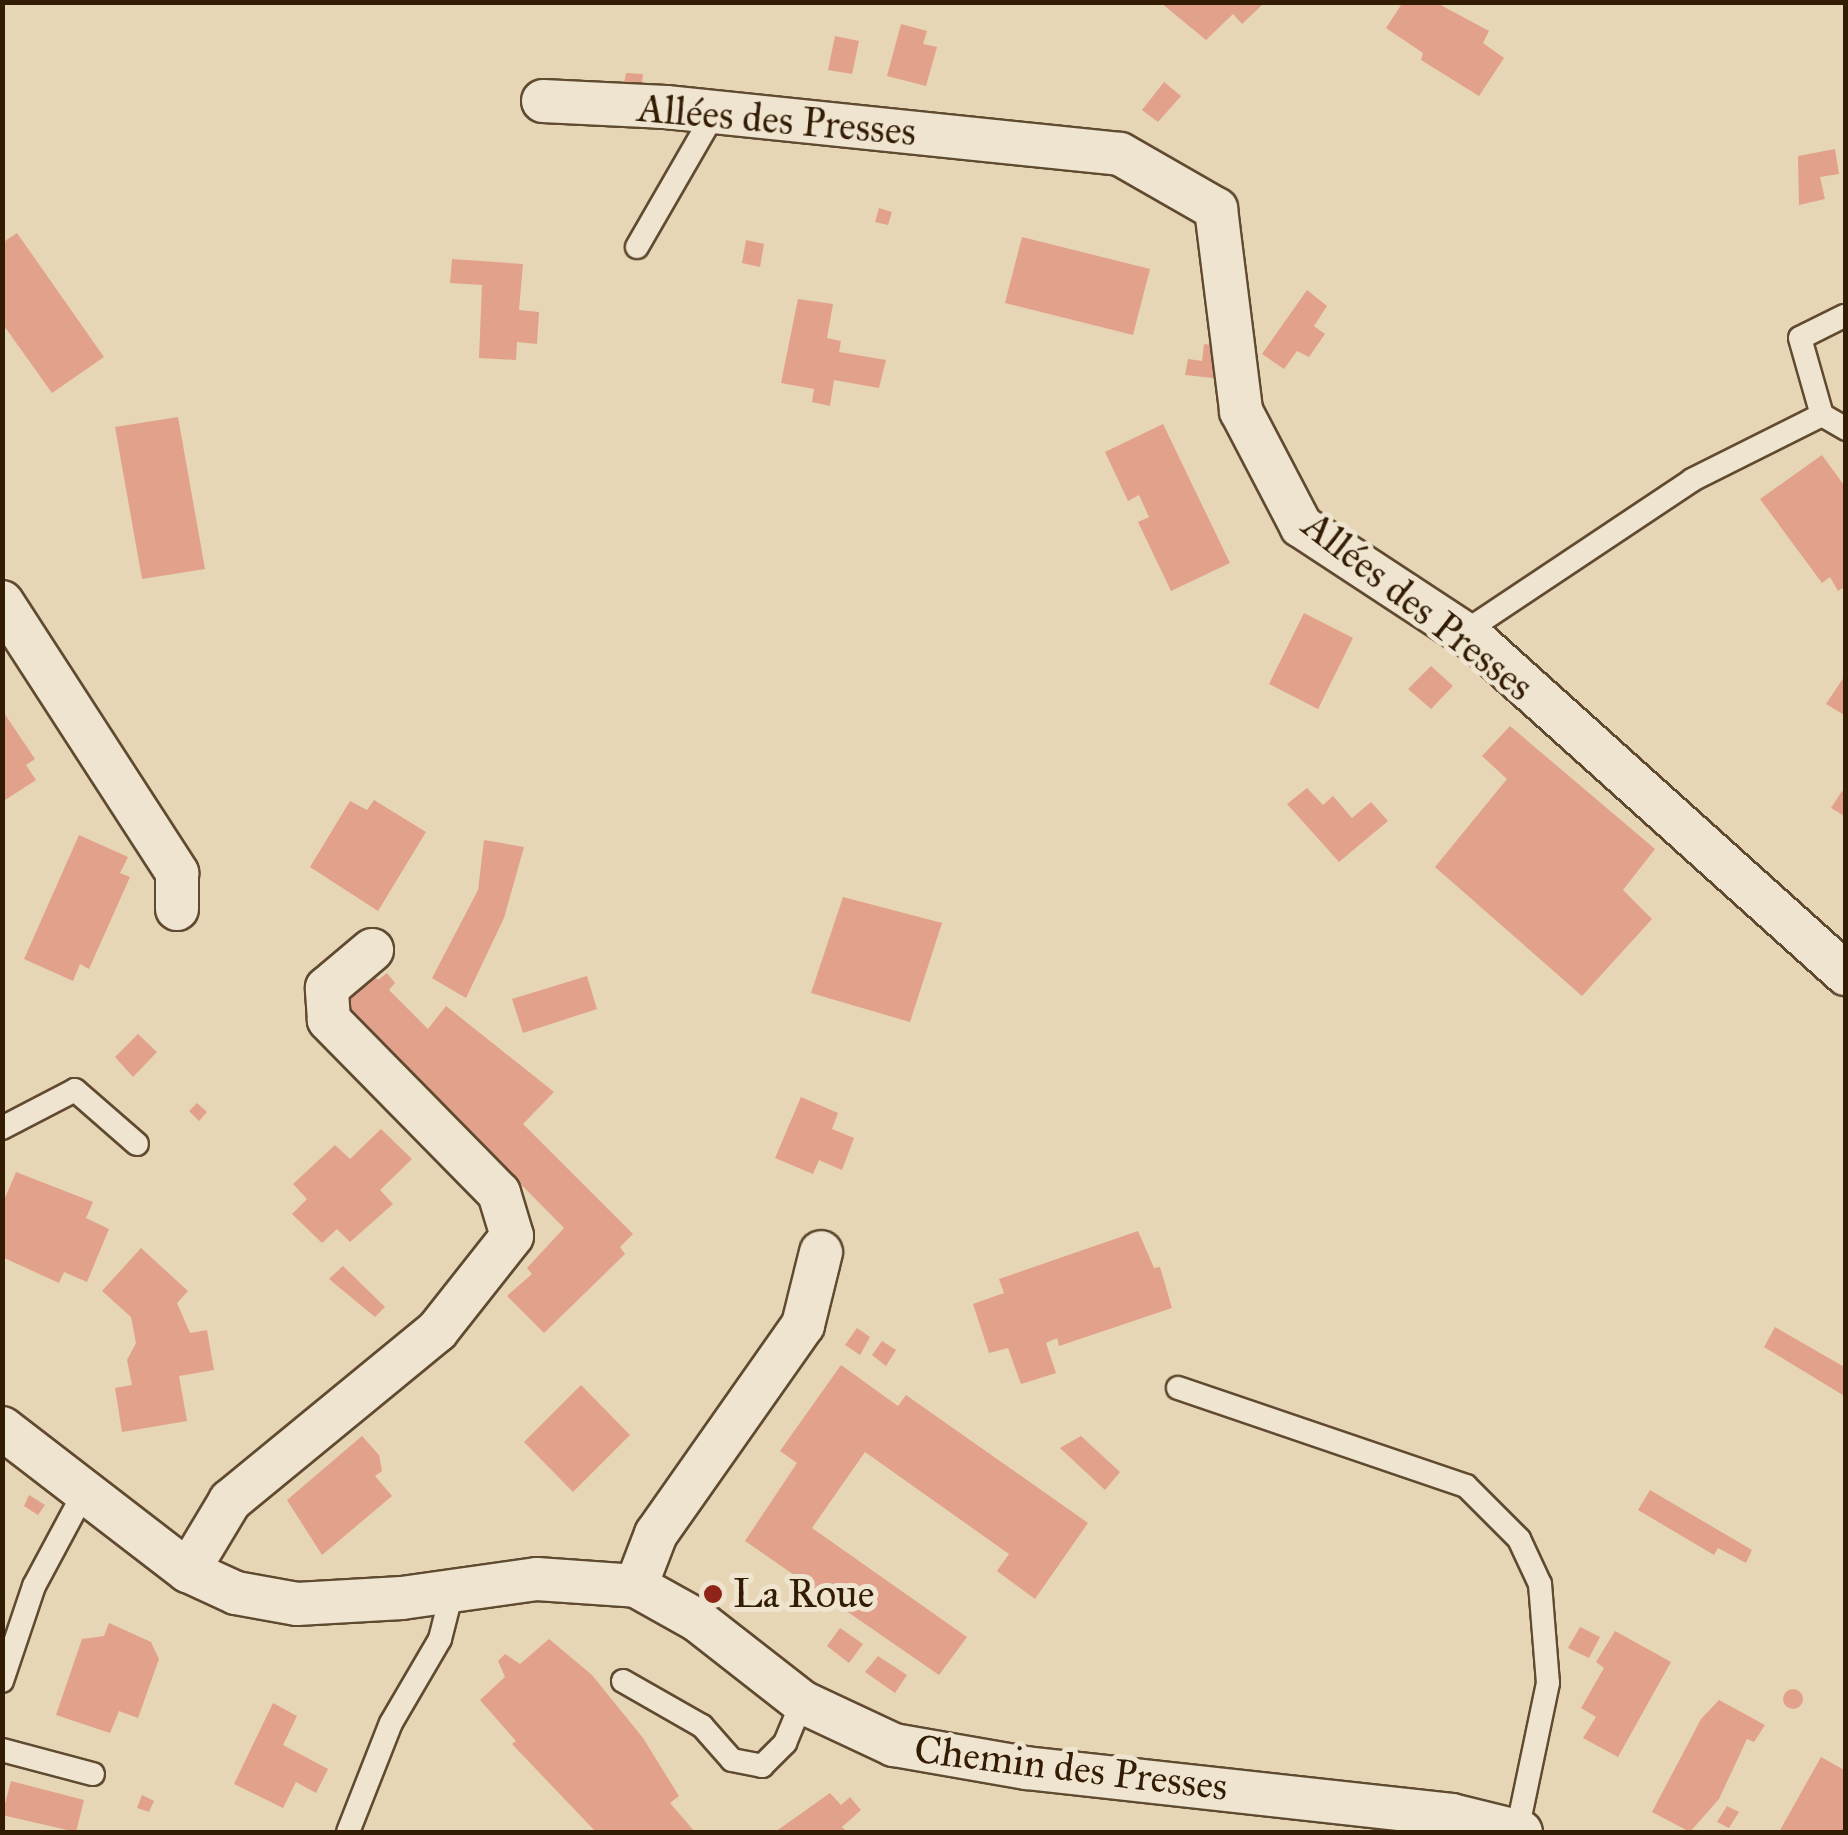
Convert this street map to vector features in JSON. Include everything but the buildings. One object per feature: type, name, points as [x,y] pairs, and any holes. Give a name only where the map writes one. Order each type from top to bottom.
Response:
[{"type":"street","name":"Allées des Presses","points":[[543,101],[715,112],[1120,154],[1216,209],[1241,411],[1302,526],[1463,633],[1846,974]]},
{"type":"street","points":[[2,602],[177,873],[177,909]]},
{"type":"street","points":[[188,1571],[230,1502],[437,1331],[512,1236],[499,1193],[330,1020],[327,988],[372,950]]},
{"type":"street","points":[[636,1586],[656,1534],[803,1326],[820,1252]]},
{"type":"street","name":"Chemin des Presses","points":[[2,1428],[188,1571],[236,1593],[297,1604],[452,1592],[537,1579],[636,1586],[697,1620],[802,1702],[847,1728],[956,1760],[1325,1816],[1519,1832]]},
{"type":"lane","points":[[637,246],[715,112]]},
{"type":"lane","points":[[1844,316],[1800,338],[1822,415],[1846,429]]},
{"type":"lane","points":[[1463,633],[1692,480],[1822,415]]},
{"type":"lane","points":[[2,1128],[75,1090],[137,1144]]},
{"type":"lane","points":[[1178,1388],[1466,1486],[1519,1539],[1540,1584],[1548,1683],[1519,1832]]},
{"type":"lane","points":[[2,1681],[34,1586],[85,1491]]},
{"type":"lane","points":[[348,1832],[391,1723],[440,1639],[452,1592]]},
{"type":"lane","points":[[623,1682],[702,1726],[732,1760],[762,1766],[785,1742],[802,1702]]},
{"type":"lane","points":[[2,1750],[93,1774]]},
{"type":"place","name":"La Roue","points":[[713,1594]]}]
